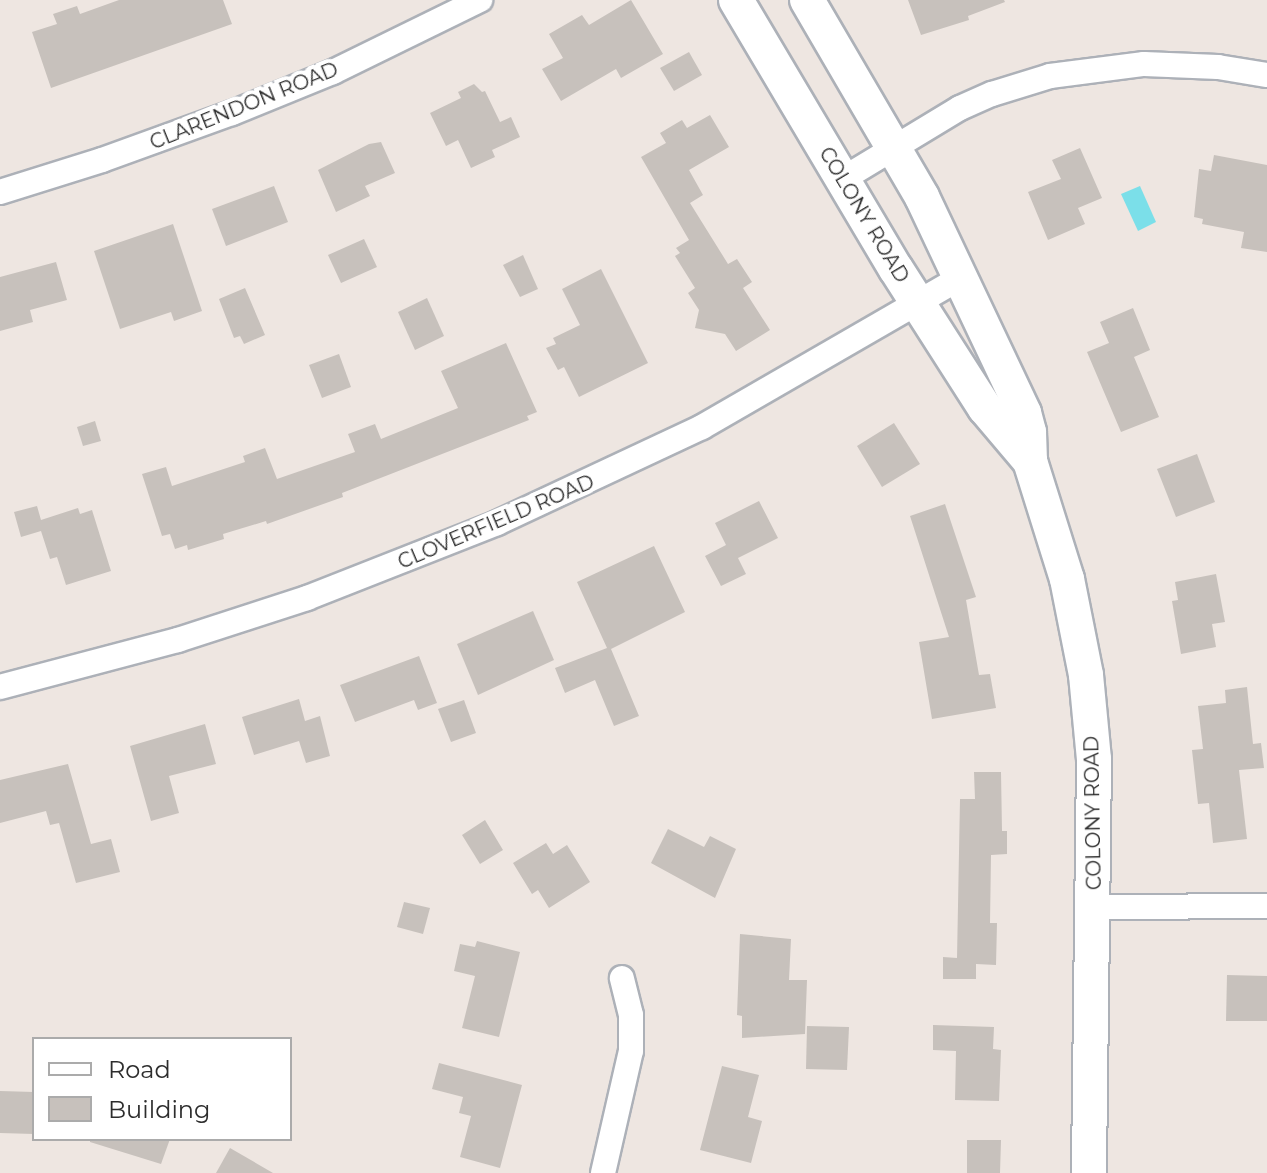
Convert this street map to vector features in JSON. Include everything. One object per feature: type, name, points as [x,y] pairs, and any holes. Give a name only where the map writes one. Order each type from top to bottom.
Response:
[{"type":"street","name":"CLARENDON ROAD","points":[[0,192],[102,160],[232,113],[333,72],[480,0]]},
{"type":"street","name":"COLONY ROAD","points":[[736,0],[841,180],[918,303],[985,408],[1030,461]]},
{"type":"street","name":"COLONY ROAD","points":[[807,0],[922,197],[1024,413],[1029,432],[1030,461],[1063,565],[1086,675],[1095,789],[1089,1173]]},
{"type":"street","points":[[841,180],[894,147],[992,94],[1073,72],[1118,65],[1179,64],[1267,75]]},
{"type":"street","name":"CLOVERFIELD ROAD","points":[[0,687],[178,640],[307,598],[497,523],[702,427],[960,278]]},
{"type":"street","points":[[1094,907],[1267,906]]},
{"type":"street","points":[[603,1173],[631,1051],[631,1015],[622,978]]},
{"type":"water","points":[[1140,186],[1156,222],[1138,231],[1121,194]]},
{"type":"building","points":[[119,0],[223,0],[232,24],[51,88],[32,32],[57,24],[53,14],[77,6],[80,14]]},
{"type":"building","points":[[631,0],[663,54],[621,78],[616,69],[561,101],[542,69],[563,58],[549,34],[582,15],[589,25]]},
{"type":"building","points":[[908,0],[1005,2],[968,16],[969,20],[921,35]]},
{"type":"building","points":[[689,52],[702,75],[674,91],[660,68]]},
{"type":"building","points":[[474,84],[482,92],[485,91],[500,122],[511,117],[520,137],[492,150],[495,157],[471,168],[458,140],[446,146],[430,113],[461,98],[458,92]]},
{"type":"building","points":[[710,115],[729,147],[689,170],[703,195],[690,203],[728,264],[737,259],[752,282],[743,288],[770,330],[736,351],[725,334],[695,328],[699,310],[688,293],[695,288],[675,256],[680,253],[676,248],[689,240],[641,157],[666,143],[660,133],[682,120],[687,128]]},
{"type":"building","points":[[381,142],[395,173],[365,186],[370,196],[336,212],[318,170],[369,144]]},
{"type":"building","points":[[1080,148],[1102,198],[1078,208],[1085,224],[1048,240],[1028,192],[1061,179],[1052,160]]},
{"type":"building","points":[[1214,155],[1267,165],[1267,252],[1241,248],[1244,232],[1202,224],[1203,219],[1194,217],[1199,169],[1211,171]]},
{"type":"building","points":[[274,186],[288,222],[226,246],[212,209]]},
{"type":"building","points":[[173,224],[202,311],[174,321],[171,312],[120,329],[94,251]]},
{"type":"building","points":[[364,239],[377,267],[341,283],[328,255]]},
{"type":"building","points":[[523,255],[538,289],[520,297],[503,265]]},
{"type":"building","points":[[56,262],[67,300],[30,310],[33,322],[0,331],[0,277]]},
{"type":"building","points":[[601,269],[648,363],[579,397],[564,367],[558,370],[546,348],[556,344],[553,338],[580,325],[562,289]]},
{"type":"building","points":[[245,288],[265,335],[244,344],[240,336],[234,338],[219,299]]},
{"type":"building","points":[[427,298],[444,336],[415,350],[398,312]]},
{"type":"building","points":[[1133,308],[1150,350],[1134,357],[1159,417],[1121,432],[1087,352],[1109,343],[1100,322]]},
{"type":"building","points":[[506,343],[537,412],[527,416],[529,420],[342,493],[343,497],[267,524],[266,521],[223,534],[224,539],[188,550],[187,545],[175,549],[170,534],[162,536],[142,474],[166,467],[172,486],[245,462],[243,456],[265,448],[277,479],[355,452],[348,434],[375,424],[381,439],[458,408],[441,371]]},
{"type":"building","points":[[339,354],[351,387],[322,398],[309,365]]},
{"type":"building","points":[[95,421],[101,441],[83,446],[77,427]]},
{"type":"building","points":[[894,423],[920,464],[882,487],[857,446]]},
{"type":"building","points":[[1197,454],[1215,502],[1176,517],[1157,469]]},
{"type":"building","points":[[759,501],[778,538],[738,558],[746,574],[721,586],[705,556],[726,545],[715,523]]},
{"type":"building","points":[[945,504],[976,597],[966,600],[979,675],[990,674],[996,708],[932,719],[919,642],[949,637],[910,516]]},
{"type":"building","points":[[37,506],[41,520],[78,508],[80,514],[92,510],[111,571],[66,585],[57,557],[50,559],[41,531],[21,537],[14,512]]},
{"type":"building","points":[[654,546],[685,612],[611,649],[639,716],[614,726],[595,680],[565,693],[555,668],[607,648],[577,582]]},
{"type":"building","points":[[1216,574],[1225,622],[1212,624],[1216,647],[1181,654],[1172,601],[1178,600],[1175,582]]},
{"type":"building","points":[[533,611],[554,660],[478,695],[457,644]]},
{"type":"building","points":[[419,656],[437,703],[418,710],[414,700],[355,722],[340,685]]},
{"type":"building","points":[[1247,687],[1253,744],[1261,743],[1264,768],[1239,770],[1247,839],[1213,843],[1209,803],[1198,804],[1192,750],[1203,749],[1198,706],[1226,703],[1225,690]]},
{"type":"building","points":[[299,699],[305,721],[320,716],[330,756],[306,763],[299,741],[254,755],[242,717]]},
{"type":"building","points":[[464,700],[476,733],[451,742],[438,709]]},
{"type":"building","points":[[205,724],[216,764],[169,776],[179,813],[151,821],[130,746]]},
{"type":"building","points":[[68,764],[91,844],[111,839],[120,872],[76,883],[59,823],[50,825],[46,811],[0,823],[0,780]]},
{"type":"building","points":[[974,772],[1001,772],[1002,831],[1007,831],[1007,854],[991,855],[990,923],[997,923],[996,965],[976,964],[976,979],[943,979],[943,957],[957,958],[960,799],[975,799]]},
{"type":"building","points":[[485,820],[503,850],[480,864],[462,835]]},
{"type":"building","points":[[668,829],[704,847],[710,836],[736,849],[715,898],[651,863]]},
{"type":"building","points":[[546,843],[553,854],[567,845],[590,882],[549,908],[538,890],[532,894],[513,863]]},
{"type":"building","points":[[404,902],[430,908],[423,934],[397,927]]},
{"type":"building","points":[[740,934],[791,939],[789,980],[807,980],[805,1034],[742,1038],[742,1016],[737,1015]]},
{"type":"building","points":[[477,941],[520,952],[499,1037],[462,1028],[475,976],[454,971],[460,944],[475,947]]},
{"type":"building","points":[[1227,975],[1267,976],[1267,1021],[1226,1021]]},
{"type":"building","points":[[933,1025],[994,1027],[993,1049],[1001,1050],[999,1101],[955,1100],[956,1051],[933,1050]]},
{"type":"building","points":[[807,1026],[849,1027],[847,1070],[806,1069]]},
{"type":"building","points":[[439,1063],[522,1085],[500,1168],[460,1157],[471,1116],[459,1113],[463,1097],[432,1089]]},
{"type":"building","points":[[722,1066],[759,1075],[748,1117],[762,1121],[751,1163],[700,1150]]},
{"type":"building","points":[[0,1091],[32,1092],[32,1134],[0,1133]]},
{"type":"building","points":[[967,1140],[1001,1140],[1000,1173],[967,1173]]},
{"type":"building","points":[[90,1141],[169,1141],[161,1164]]},
{"type":"building","points":[[230,1148],[273,1173],[216,1173]]}]
